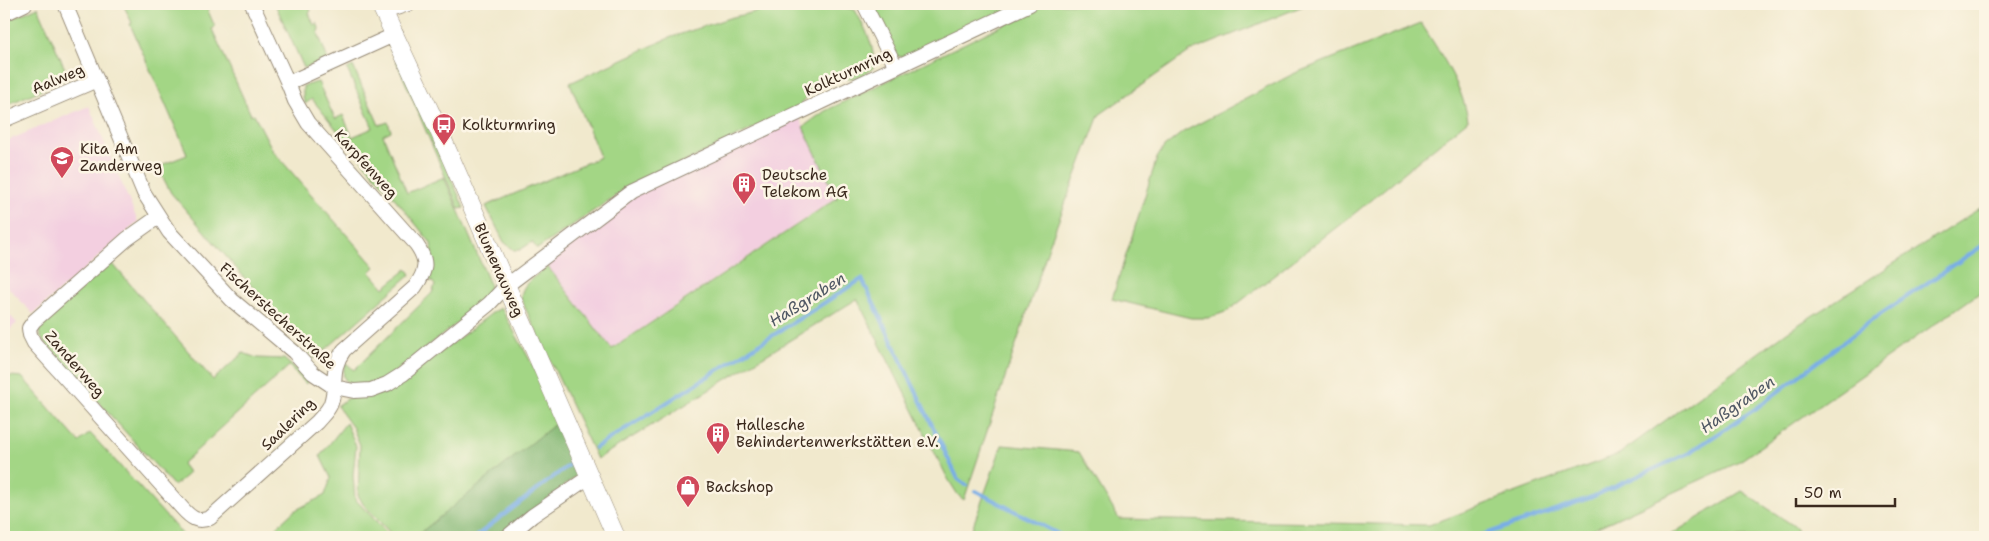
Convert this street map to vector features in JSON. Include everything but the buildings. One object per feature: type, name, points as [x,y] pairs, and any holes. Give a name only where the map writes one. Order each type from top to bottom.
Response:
[{"type":"street","points":[[4,14],[26,4]]},
{"type":"street","name":"Fischerstecherstraße","points":[[65,4],[144,194],[169,232],[232,300],[294,352],[313,373],[334,387],[354,391],[371,390],[386,384],[403,374],[482,309],[506,286]]},
{"type":"street","name":"Karpfenweg","points":[[252,4],[295,101],[308,122],[416,244],[422,252],[425,262]]},
{"type":"street","points":[[382,8],[408,4]]},
{"type":"street","points":[[864,4],[896,67]]},
{"type":"street","name":"Kolkturmring","points":[[506,286],[631,192],[1030,4]]},
{"type":"street","name":"Blumenauweg","points":[[382,8],[396,34],[616,537]]},
{"type":"street","points":[[288,83],[396,34]]},
{"type":"street","name":"Aalweg","points":[[4,120],[97,80]]},
{"type":"street","name":"Zanderweg","points":[[158,216],[127,239],[34,321],[29,328],[30,336],[34,343],[190,517],[198,521]]},
{"type":"street","name":"Saalering","points":[[198,521],[210,518],[317,422],[331,402],[334,387],[334,368],[337,360],[344,350],[415,287],[423,274],[425,262]]},
{"type":"street","points":[[507,537],[532,516],[589,477]]},
{"type":"shaded area","name":"Kita Am Zanderweg","points":[[89,106],[138,222],[33,314],[4,283],[4,142]]},
{"type":"shaded area","points":[[798,115],[837,197],[612,348],[543,260],[632,193]]},
{"type":"shaded area","points":[[4,309],[17,323],[4,335]]},
{"type":"green space","points":[[123,4],[205,4],[215,27],[212,29],[251,115],[254,114],[273,151],[375,267],[370,272],[384,288],[407,269],[411,274],[315,359],[171,193],[159,170],[164,164],[187,155]]},
{"type":"green space","points":[[275,4],[308,4],[311,11],[309,13],[314,25],[317,23],[319,28],[318,33],[328,60],[304,68]]},
{"type":"green space","points":[[803,4],[833,4],[855,10],[871,45],[873,68],[856,78],[836,79],[820,85],[799,106],[617,195],[537,249],[532,242],[520,250],[514,250],[504,242],[486,206],[600,157],[570,83],[669,38],[729,18],[776,7],[786,9]]},
{"type":"green space","points":[[868,4],[1022,4],[908,57],[896,56]]},
{"type":"green space","points":[[1046,4],[1308,4],[1189,52],[1099,115],[1050,243],[964,500],[958,495],[948,479],[857,299],[597,459],[521,299],[526,284],[548,267],[612,349],[837,198],[803,127],[825,111]]},
{"type":"green space","points":[[38,7],[69,78],[4,106],[4,22]]},
{"type":"green space","points":[[1421,23],[1456,81],[1468,120],[1355,213],[1228,311],[1208,318],[1191,318],[1112,299],[1157,158],[1164,147],[1183,132],[1293,74]]},
{"type":"green space","points":[[390,46],[397,52],[464,208],[459,209]]},
{"type":"green space","points":[[353,66],[379,125],[388,122],[391,131],[383,135],[407,193],[444,177],[489,282],[491,293],[479,306],[381,383],[350,385],[345,380],[344,375],[346,363],[354,370],[432,293],[435,285],[428,277],[432,267],[431,243],[312,99],[305,104],[303,86],[318,82],[335,119],[343,115],[352,137],[373,128],[347,69]]},
{"type":"green space","points":[[1985,205],[1985,289],[1737,463],[1576,537],[969,537],[1002,445],[1079,452],[1119,519],[1429,525],[1619,454],[1787,332]]},
{"type":"green space","points":[[111,262],[213,380],[243,353],[257,358],[284,359],[309,381],[306,384],[289,366],[182,464],[189,473],[174,486],[41,338],[38,329]]},
{"type":"green space","points":[[501,308],[545,387],[559,421],[417,537],[394,537],[363,504],[358,495],[360,445],[353,428],[337,406],[348,398],[387,393]]},
{"type":"green space","points":[[10,376],[22,377],[79,442],[90,433],[185,537],[4,537],[4,382]]},
{"type":"green space","points":[[559,421],[579,474],[500,537],[415,537]]},
{"type":"green space","points":[[346,423],[356,446],[353,475],[355,499],[391,537],[266,537],[294,511],[325,495],[331,478],[320,456]]},
{"type":"green space","points":[[1742,491],[1797,528],[1797,537],[1667,537]]},
{"type":"waterway","name":"Haßgraben","points":[[1477,537],[1592,497],[1689,453],[1758,407],[1875,318],[1985,244]]},
{"type":"waterway","name":"Haßgraben","points":[[595,448],[862,279],[958,479],[966,485]]},
{"type":"waterway","name":"Haßgraben","points":[[475,537],[573,462]]},
{"type":"waterway","name":"Haßgraben","points":[[976,491],[1064,537]]},
{"type":"place","name":"Kolkturmring","points":[[444,146]]},
{"type":"place","name":"Kita Am Zanderweg","points":[[62,179]]},
{"type":"place","name":"Deutsche Telekom AG","points":[[744,205]]},
{"type":"place","name":"Hallesche Behindertenwerkstätten e.V.","points":[[718,455]]},
{"type":"place","name":"Backshop","points":[[688,508]]}]
